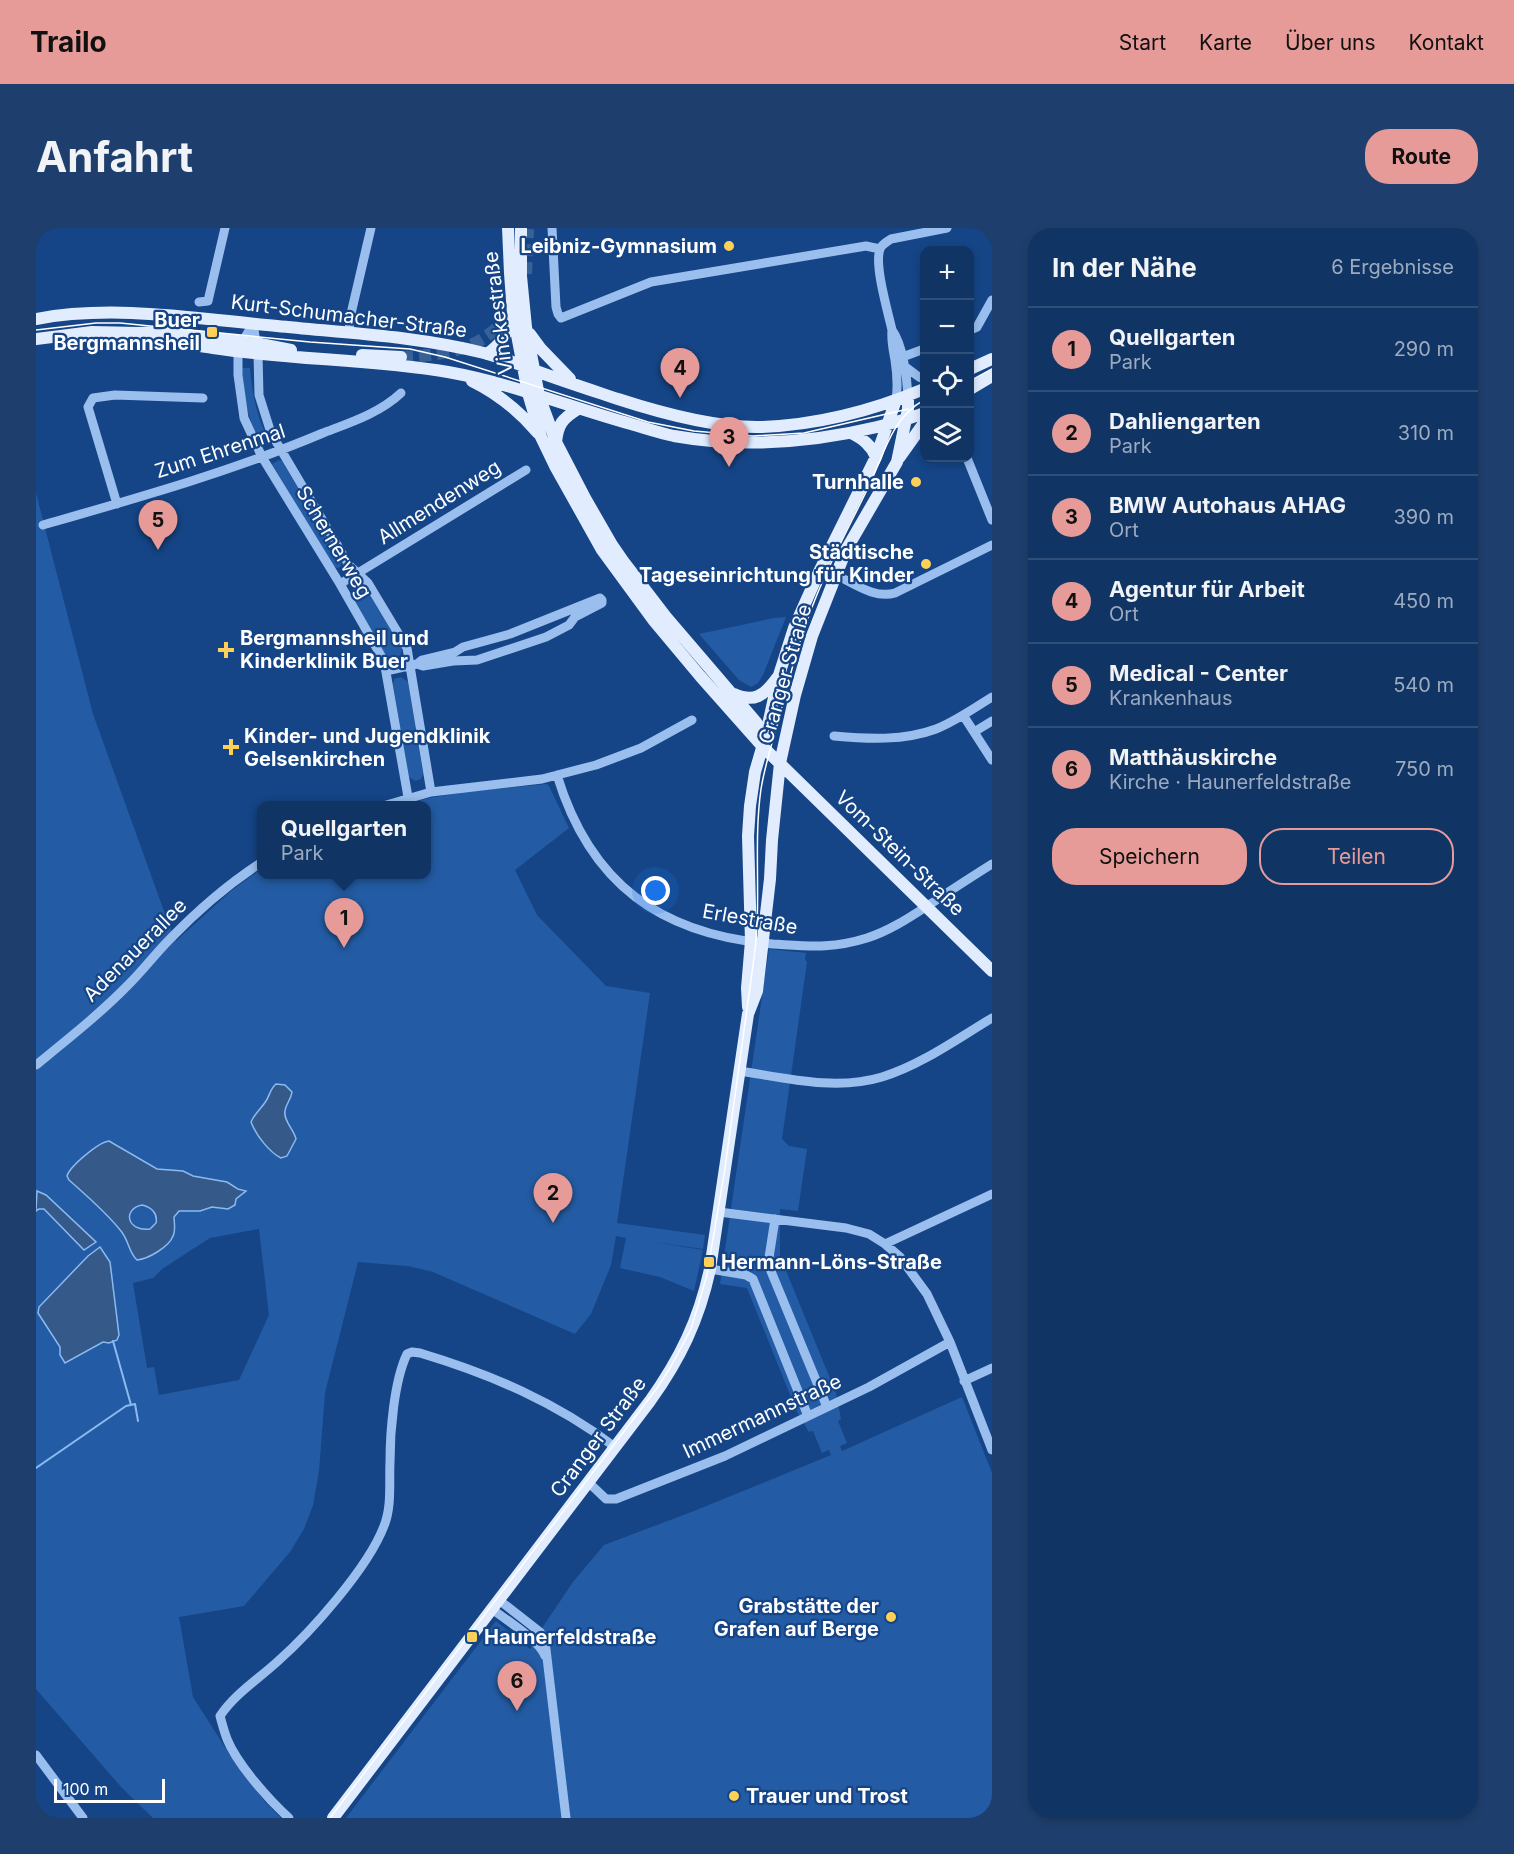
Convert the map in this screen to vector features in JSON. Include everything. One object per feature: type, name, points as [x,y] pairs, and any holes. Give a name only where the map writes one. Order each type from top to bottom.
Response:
[{"type":"main road","name":"Vinckestraße","points":[[508,228],[513,314],[522,365],[533,394]]},
{"type":"main road","name":"Vinckestraße","points":[[521,228],[521,276],[526,327],[535,370],[533,394]]},
{"type":"main road","name":"Kurt-Schumacher-Straße","points":[[36,319],[92,312],[200,318],[452,345],[487,354],[675,415],[708,422],[760,427],[799,424],[832,417],[902,398],[920,391]]},
{"type":"main road","points":[[487,354],[506,336],[513,314]]},
{"type":"main road","points":[[526,327],[540,349],[576,384]]},
{"type":"main road","name":"Kurt-Schumacher-Straße","points":[[36,339],[92,332],[138,333],[169,342],[240,347],[454,374],[490,381],[674,436],[719,441],[748,443],[807,440],[851,433],[920,415]]},
{"type":"main road","name":"Kurt-Schumacher-Straße","points":[[256,349],[401,357]]},
{"type":"main road","points":[[974,367],[992,359]]},
{"type":"main road","points":[[454,374],[474,382],[501,398],[516,409],[541,436]]},
{"type":"main road","points":[[974,386],[992,376]]},
{"type":"main road","name":"Vom-Stein-Straße","points":[[533,394],[541,436],[569,493],[602,550],[628,588],[762,747],[815,796],[837,821],[992,971]]},
{"type":"main road","name":"Vom-Stein-Straße","points":[[533,394],[556,442],[612,545],[666,617],[766,734],[780,763]]},
{"type":"main road","name":"Cranger Straße","points":[[757,942],[780,763],[802,668],[846,550],[897,462],[908,409],[902,398]]},
{"type":"main road","name":"Cranger Straße","points":[[333,1818],[666,1379],[699,1311],[710,1269],[720,1212],[748,1014],[757,991],[757,942],[749,864],[750,806],[755,772],[779,675],[794,628],[876,457],[887,424],[902,398]]},
{"type":"main road","points":[[556,442],[564,417],[578,409]]},
{"type":"main road","points":[[897,462],[920,429]]},
{"type":"main road","points":[[851,433],[868,443],[876,457]]},
{"type":"main road","points":[[731,693],[753,699],[767,690],[779,675]]},
{"type":"street","points":[[199,302],[208,301],[225,228]]},
{"type":"street","points":[[349,333],[350,318],[371,228]]},
{"type":"street","points":[[552,228],[556,307],[561,318],[651,282],[866,246],[880,249]]},
{"type":"street","points":[[920,377],[900,361],[891,339],[892,330],[878,260],[880,249],[891,239],[947,228]]},
{"type":"street","points":[[974,327],[992,300]]},
{"type":"street","points":[[240,347],[253,324]]},
{"type":"street","name":"Schernerweg","points":[[253,324],[259,395],[271,433],[350,565],[368,583],[407,648],[413,664],[431,792]]},
{"type":"street","name":"Schernerweg","points":[[240,347],[238,375],[244,418],[262,457],[384,661],[408,797]]},
{"type":"street","points":[[900,361],[920,351]]},
{"type":"street","points":[[900,361],[897,390],[902,398]]},
{"type":"street","name":"Zum Ehrenmal","points":[[43,525],[117,504],[280,451],[351,422],[392,402],[400,393]]},
{"type":"street","points":[[117,504],[88,407],[93,398],[115,395],[203,398]]},
{"type":"street","points":[[970,462],[992,520]]},
{"type":"street","name":"Allmendenweg","points":[[340,584],[526,470]]},
{"type":"street","points":[[836,575],[879,595],[888,596],[992,545]]},
{"type":"street","points":[[386,671],[413,664],[423,666],[456,657],[477,660],[514,648],[546,637],[570,625],[575,616],[597,606],[602,603],[602,600],[594,599],[510,634],[463,647],[456,657]]},
{"type":"street","points":[[565,613],[570,625]]},
{"type":"street","points":[[510,634],[514,648]]},
{"type":"street","points":[[834,736],[871,739],[934,730],[992,697]]},
{"type":"street","points":[[963,715],[992,760]]},
{"type":"street","points":[[397,801],[468,786],[557,776],[596,765],[641,748],[692,720]]},
{"type":"street","points":[[974,732],[992,721]]},
{"type":"street","name":"Erlestraße","points":[[557,776],[566,803],[589,849],[612,876],[635,897],[672,920],[689,927],[757,942],[815,947],[852,942],[887,930],[992,864]]},
{"type":"street","name":"Adenauerallee","points":[[36,1065],[129,985],[206,904],[257,865]]},
{"type":"street","points":[[740,1071],[814,1082],[845,1082],[879,1078],[927,1056],[992,1018]]},
{"type":"street","points":[[885,1244],[992,1194]]},
{"type":"street","points":[[720,1212],[846,1228],[869,1234],[900,1257],[927,1294],[950,1342],[992,1450]]},
{"type":"street","points":[[775,1219],[768,1264],[827,1407]]},
{"type":"street","points":[[710,1269],[746,1275],[753,1279],[808,1416]]},
{"type":"street","name":"Immermannstraße","points":[[588,1482],[606,1498],[616,1499],[725,1456],[869,1387],[950,1342]]},
{"type":"street","points":[[289,1818],[262,1790],[240,1760],[228,1740],[220,1716],[230,1702],[279,1661],[305,1635],[366,1560],[379,1537],[385,1523],[389,1500],[390,1450],[394,1414],[402,1364],[407,1354],[420,1353],[490,1376],[533,1396],[615,1446]]},
{"type":"street","points":[[964,1380],[992,1368]]},
{"type":"street","points":[[495,1604],[533,1639],[543,1651],[548,1666],[566,1818]]},
{"type":"street","points":[[36,1755],[83,1818]]},
{"type":"shaded area","points":[[242,368],[250,368],[256,406],[270,441],[262,446],[247,408]]},
{"type":"shaded area","points":[[279,460],[282,461],[342,562],[340,567],[333,567],[272,464]]},
{"type":"shaded area","points":[[36,493],[93,714],[176,941],[231,891],[257,872],[257,879],[431,879],[431,801],[417,801],[464,792],[547,784],[569,828],[515,870],[537,915],[606,986],[650,993],[617,1223],[705,1235],[703,1249],[647,1241],[703,1250],[694,1291],[660,1277],[620,1268],[626,1238],[616,1236],[611,1265],[591,1314],[575,1334],[433,1272],[408,1266],[358,1262],[325,1393],[319,1471],[313,1505],[304,1529],[290,1552],[244,1606],[179,1617],[193,1697],[235,1763],[265,1802],[281,1818],[153,1818],[122,1788],[36,1689]],"holes":[[[102,1142],[113,1142],[157,1169],[183,1171],[193,1176],[227,1182],[245,1191],[235,1201],[221,1208],[180,1211],[174,1216],[175,1234],[130,1251],[122,1231],[96,1203],[69,1180],[74,1164]],[[259,1229],[269,1315],[239,1380],[159,1395],[154,1367],[147,1368],[133,1283],[153,1278],[162,1269],[210,1238]]]},
{"type":"shaded area","points":[[355,586],[362,586],[366,589],[402,648],[398,659],[387,657],[351,597],[351,591]]},
{"type":"shaded area","points":[[786,617],[763,675],[758,683],[751,687],[739,680],[699,634],[774,618]]},
{"type":"shaded area","points":[[401,677],[408,682],[423,774],[421,779],[415,781],[409,777],[393,685],[394,679]]},
{"type":"shaded area","points":[[769,949],[806,953],[807,962],[782,1139],[789,1146],[807,1149],[798,1211],[780,1209],[780,1256],[836,1393],[841,1419],[838,1421],[847,1443],[840,1446],[842,1451],[962,1397],[992,1473],[992,1818],[346,1818],[496,1621],[530,1649],[573,1582],[604,1545],[831,1455],[829,1450],[822,1453],[813,1431],[809,1432],[797,1412],[747,1288],[720,1284]]},
{"type":"shaded area","points":[[276,1084],[285,1085],[292,1092],[285,1114],[296,1139],[287,1156],[281,1158],[263,1143],[251,1122]]},
{"type":"shaded area","points":[[109,1141],[157,1169],[183,1171],[193,1176],[227,1182],[246,1191],[236,1199],[235,1205],[228,1209],[212,1207],[200,1211],[179,1211],[174,1217],[174,1232],[171,1240],[158,1252],[137,1260],[124,1235],[115,1224],[67,1176],[79,1161],[104,1142]],"holes":[[[145,1206],[151,1209],[156,1216],[156,1223],[150,1229],[136,1227],[130,1220],[130,1215],[136,1207]]]},
{"type":"shaded area","points":[[37,1191],[46,1195],[96,1242],[84,1250],[44,1209],[36,1211]]},
{"type":"shaded area","points":[[143,1205],[152,1209],[156,1218],[152,1227],[143,1231],[134,1227],[130,1218],[134,1209]]},
{"type":"shaded area","points":[[100,1247],[110,1262],[119,1335],[117,1340],[109,1343],[103,1342],[65,1363],[60,1355],[60,1347],[38,1313],[39,1307],[88,1256]]},
{"type":"waterway","points":[[113,1341],[131,1405]]},
{"type":"waterway","points":[[36,1468],[126,1406],[135,1404],[138,1421]]},
{"type":"tunnel","points":[[526,274],[528,229]]},
{"type":"tunnel","points":[[401,357],[449,352],[464,348],[490,334],[513,309]]},
{"type":"tram line","points":[[36,330],[96,323],[120,323],[310,342],[410,349],[445,357],[648,422],[694,431],[753,436],[804,433],[908,409]]},
{"type":"tram line","points":[[974,379],[992,369]]},
{"type":"tram line","points":[[330,1818],[657,1388],[691,1329],[707,1275],[725,1168],[754,958],[759,810],[767,762],[800,642],[822,583],[889,439],[903,417],[920,403]]},
{"type":"place","name":"Leibniz-Gymnasium","points":[[729,246]]},
{"type":"place","name":"Buer Bergmannsheil","points":[[212,332]]},
{"type":"place","name":"Agentur für Arbeit","points":[[680,398]]},
{"type":"place","name":"BMW Autohaus AHAG","points":[[729,467]]},
{"type":"place","name":"Turnhalle","points":[[916,482]]},
{"type":"place","name":"Medical - Center","points":[[158,550]]},
{"type":"place","name":"Städtische Tageseinrichtung für Kinder","points":[[926,564]]},
{"type":"place","name":"Bergmannsheil und Kinderklinik Buer","points":[[226,650]]},
{"type":"place","name":"Kinder- und Jugendklinik Gelsenkirchen","points":[[231,747]]},
{"type":"place","name":"Quellgarten","points":[[344,948]]},
{"type":"place","name":"Dahliengarten","points":[[553,1223]]},
{"type":"place","name":"Hermann-Löns-Straße","points":[[709,1262]]},
{"type":"place","name":"Grabstätte der Grafen auf Berge","points":[[891,1617]]},
{"type":"place","name":"Haunerfeldstraße","points":[[472,1637]]},
{"type":"place","name":"Matthäuskirche","points":[[517,1711]]},
{"type":"place","name":"Trauer und Trost","points":[[734,1796]]}]
